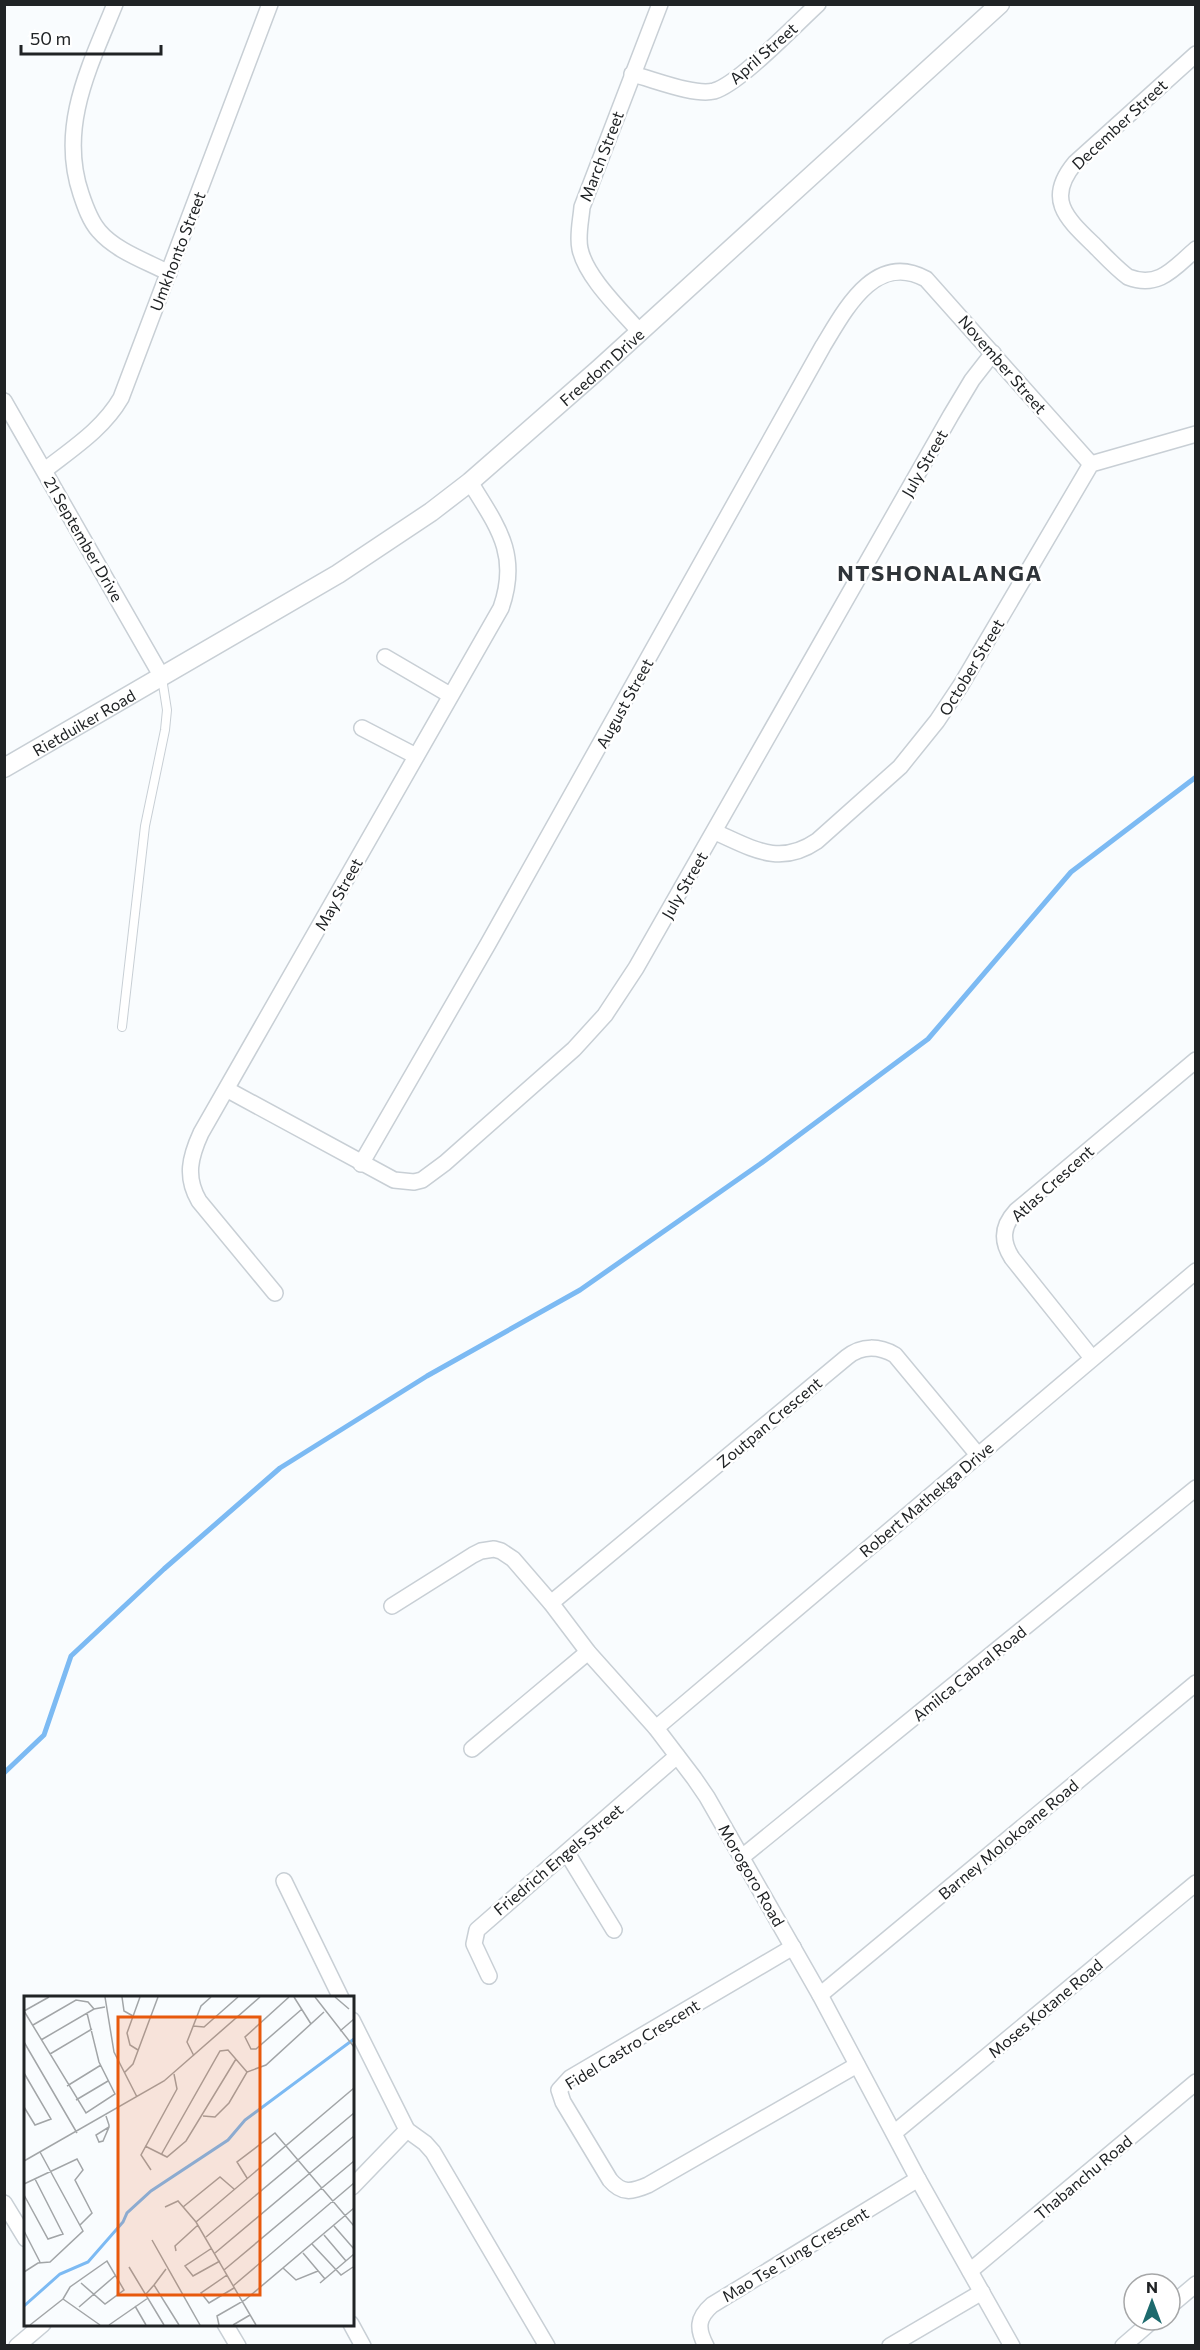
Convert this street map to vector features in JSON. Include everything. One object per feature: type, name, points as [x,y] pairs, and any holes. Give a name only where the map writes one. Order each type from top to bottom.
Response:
[{"type":"street","points":[[114,4],[77,104],[72,136],[74,168],[84,203],[99,231],[119,247],[169,273]]},
{"type":"street","name":"Umkhonto Street","points":[[45,470],[90,435],[113,412],[127,383],[270,4]]},
{"type":"street","name":"March Street","points":[[639,331],[584,266],[579,246],[582,207],[660,4]]},
{"type":"street","name":"April Street","points":[[633,74],[692,90],[713,91],[738,78],[818,4]]},
{"type":"street","name":"Freedom Drive","points":[[162,677],[362,559],[470,482],[1000,4]]},
{"type":"street","name":"December Street","points":[[1196,54],[1075,163],[1063,180],[1060,190],[1063,209],[1073,225],[1128,277],[1138,281],[1153,281],[1168,273],[1196,249]]},
{"type":"street","name":"November Street","points":[[910,272],[934,285],[1091,464]]},
{"type":"street","name":"August Street","points":[[361,1164],[488,944],[839,320],[857,295],[875,279],[887,273],[910,272]]},
{"type":"street","name":"July Street","points":[[228,1090],[361,1164],[404,1183],[422,1179],[445,1163],[574,1049],[604,1015],[630,977],[715,832],[951,415],[972,380],[993,353]]},
{"type":"street","name":"21 September Drive","points":[[4,401],[162,677]]},
{"type":"street","points":[[1091,464],[1196,434]]},
{"type":"street","name":"October Street","points":[[715,832],[765,852],[779,855],[792,854],[817,841],[900,767],[920,744],[961,685],[1091,464]]},
{"type":"street","name":"May Street","points":[[274,1293],[204,1208],[193,1190],[190,1164],[194,1150],[501,608],[508,581],[507,551],[503,537],[470,482]]},
{"type":"street","points":[[385,657],[450,695]]},
{"type":"street","name":"Rietduiker Road","points":[[4,768],[162,677]]},
{"type":"street","points":[[362,728],[416,756]]},
{"type":"street","name":"Atlas Crescent","points":[[1092,1358],[1012,1258],[1005,1243],[1005,1229],[1016,1211],[1196,1060]]},
{"type":"street","name":"Robert Mathekga Drive","points":[[656,1728],[1196,1271]]},
{"type":"street","name":"Zoutpan Crescent","points":[[551,1603],[859,1349],[882,1349],[895,1355],[978,1455]]},
{"type":"street","name":"Amilca Cabral Road","points":[[742,1857],[1196,1488]]},
{"type":"street","name":"Morogoro Road","points":[[392,1606],[473,1555],[494,1549],[501,1551],[513,1559],[551,1603],[588,1652],[656,1728],[707,1797],[742,1857],[1012,2346]]},
{"type":"street","points":[[472,1749],[588,1652]]},
{"type":"street","name":"Barney Molokoane Road","points":[[820,1995],[1196,1683]]},
{"type":"street","name":"Friedrich Engels Street","points":[[489,1976],[474,1944],[477,1930],[677,1756]]},
{"type":"street","points":[[567,1852],[614,1930]]},
{"type":"street","points":[[284,1881],[340,1996]]},
{"type":"street","name":"Moses Kotane Road","points":[[894,2133],[1196,1883]]},
{"type":"street","name":"Fidel Castro Crescent","points":[[793,1947],[570,2078],[559,2090],[563,2102],[610,2180],[618,2189],[631,2191],[648,2185],[857,2065]]},
{"type":"street","points":[[354,2024],[407,2130],[433,2152],[547,2346]]},
{"type":"street","name":"Thabanchu Road","points":[[970,2271],[1196,2082]]},
{"type":"street","points":[[354,2185],[407,2130]]},
{"type":"street","name":"Mao Tse Tung Crescent","points":[[706,2346],[699,2333],[699,2323],[703,2313],[711,2305],[918,2179]]},
{"type":"street","points":[[4,2203],[24,2236]]},
{"type":"street","points":[[1182,2296],[1196,2284]]},
{"type":"street","points":[[890,2346],[982,2292]]},
{"type":"street","points":[[17,2346],[42,2326]]},
{"type":"street","points":[[352,2326],[363,2346]]},
{"type":"street","points":[[1123,2346],[1139,2332]]},
{"type":"lane","points":[[122,1027],[145,826],[165,730],[167,710],[162,677]]},
{"type":"waterway","points":[[4,1773],[44,1735],[71,1656],[164,1569],[280,1468],[427,1376],[580,1290],[760,1164],[928,1039],[1071,872],[1196,777]]},
{"type":"district","name":"NTSHONALANGA","points":[[940,572]]}]
